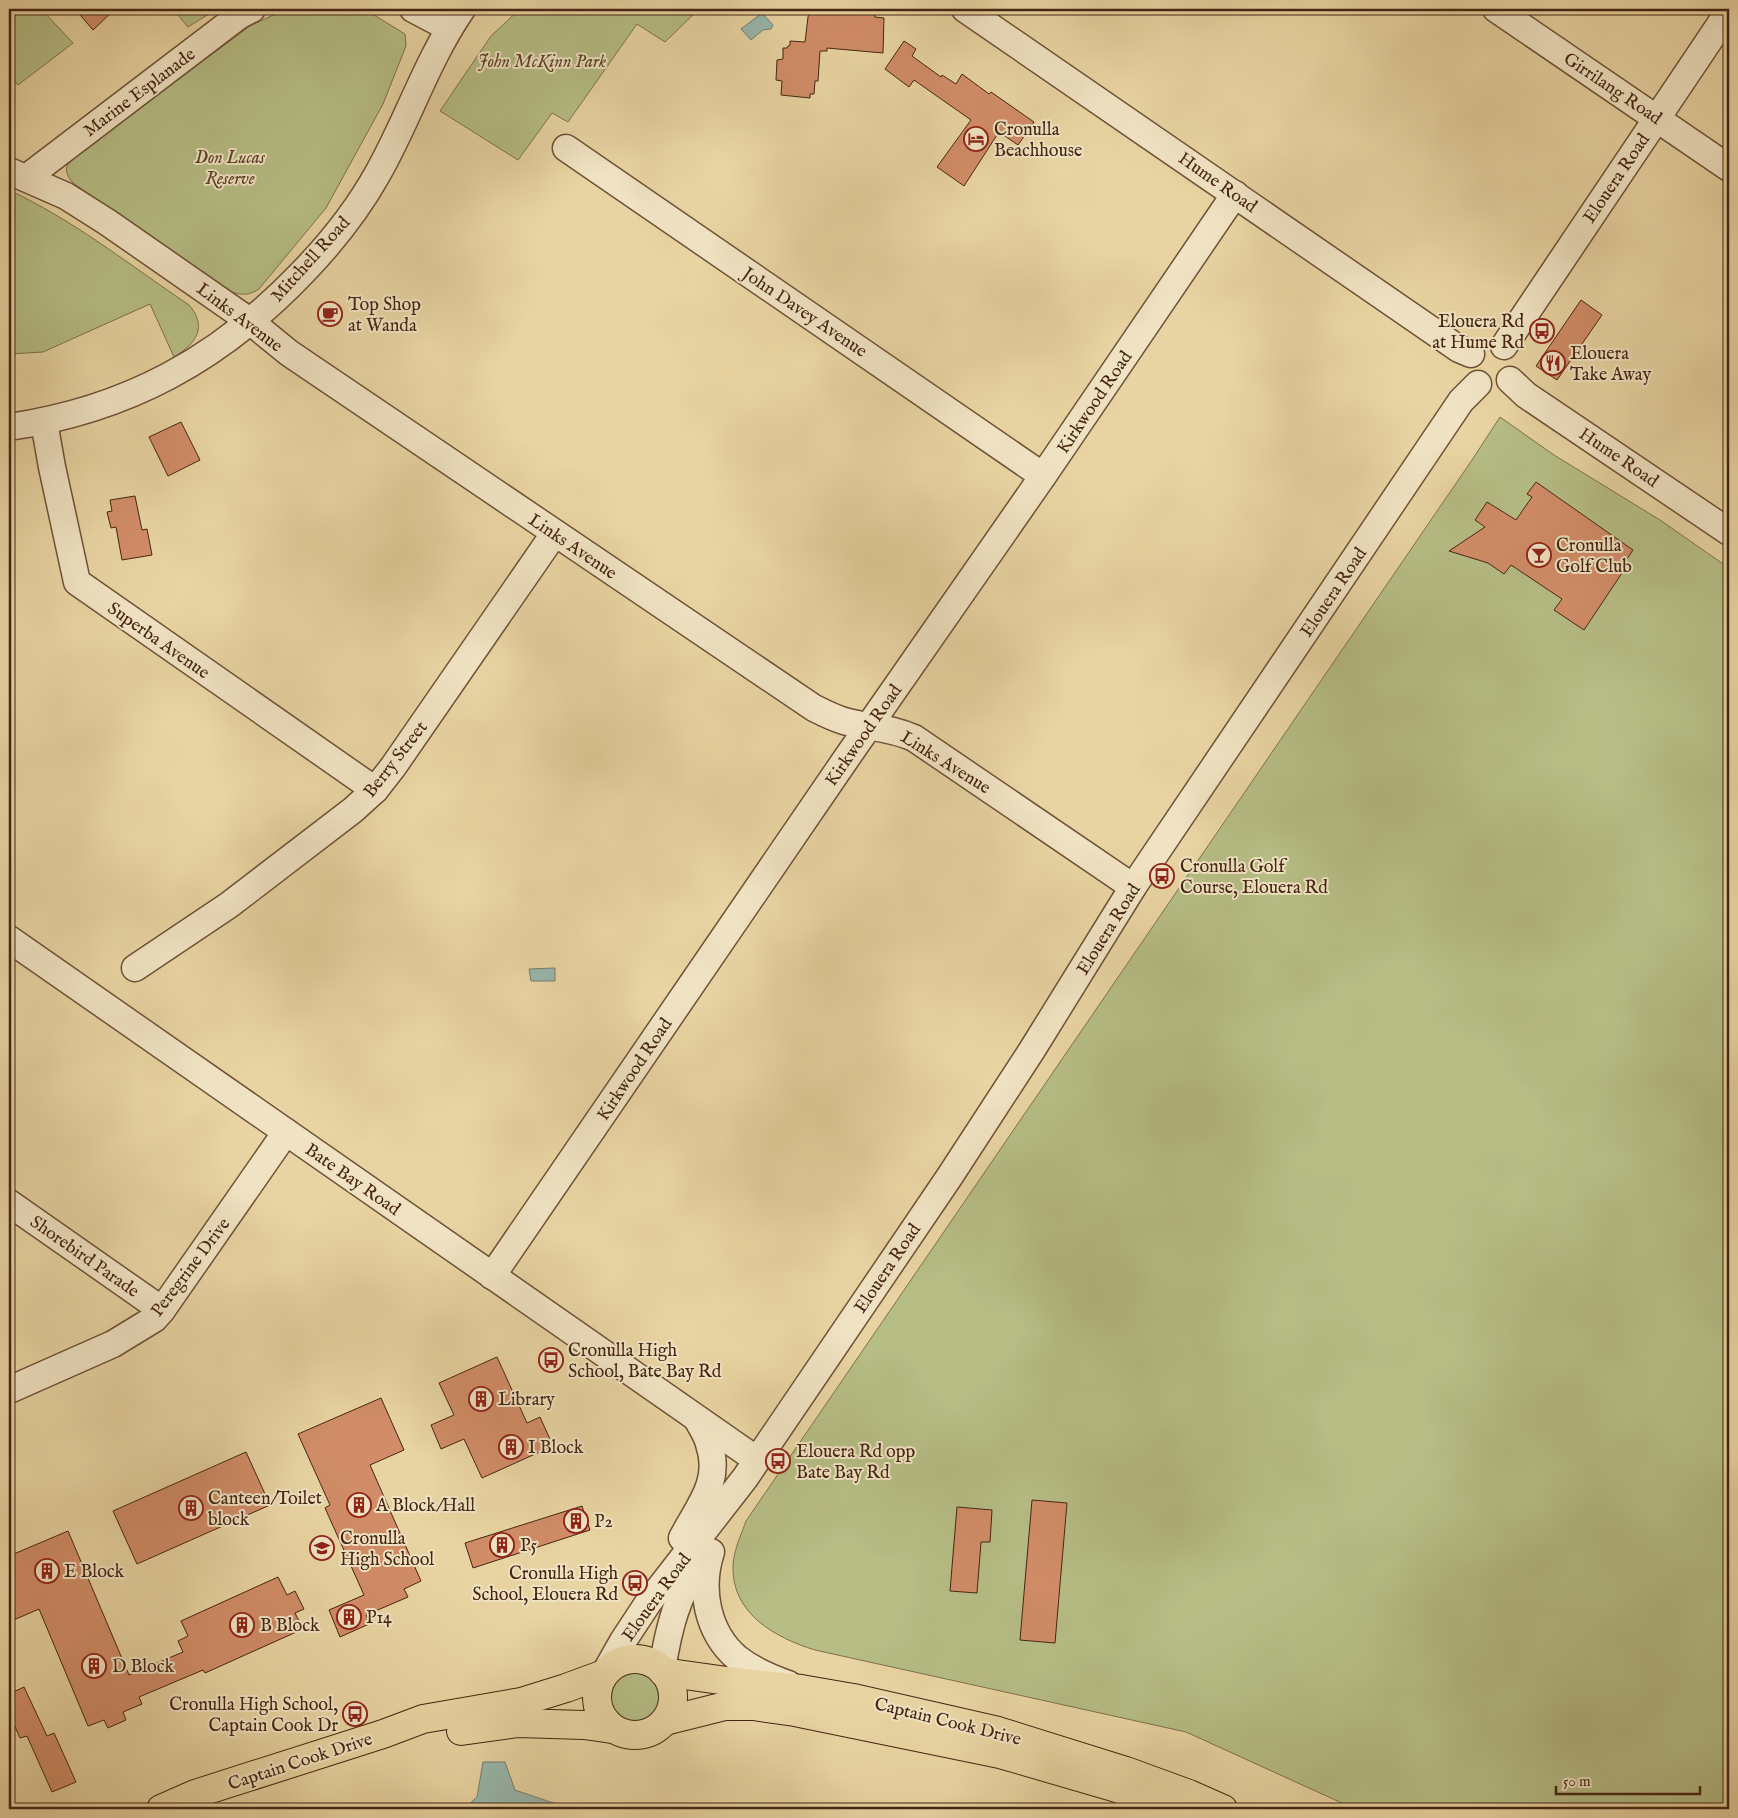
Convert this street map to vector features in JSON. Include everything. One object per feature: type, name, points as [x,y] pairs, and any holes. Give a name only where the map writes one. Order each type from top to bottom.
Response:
[{"type":"main road","points":[[636,1659],[653,1663],[663,1671],[669,1681],[673,1696],[670,1712],[665,1722],[649,1733],[637,1736],[624,1734],[612,1729],[599,1713],[596,1699],[598,1686],[605,1672],[620,1662],[636,1659]]},
{"type":"main road","name":"Captain Cook Drive","points":[[663,1671],[727,1681],[801,1689],[853,1698],[998,1731],[1126,1771],[1189,1794],[1223,1809]]},
{"type":"main road","name":"Captain Cook Drive","points":[[161,1809],[195,1794],[383,1734],[423,1719],[521,1702],[605,1672]]},
{"type":"main road","name":"Captain Cook Drive","points":[[665,1722],[725,1706],[753,1706],[795,1712],[1000,1754],[1117,1788],[1168,1809]]},
{"type":"main road","name":"Captain Cook Drive","points":[[383,1734],[434,1735],[518,1723],[584,1725],[612,1729]]},
{"type":"street","name":"Marine Esplanade","points":[[17,174],[240,15],[252,9]]},
{"type":"street","points":[[413,9],[455,18]]},
{"type":"street","name":"Hume Road","points":[[965,9],[1459,349],[1471,354]]},
{"type":"street","name":"Girrilang Road","points":[[1496,9],[1729,168]]},
{"type":"street","name":"Elouera Road","points":[[1504,346],[1729,11]]},
{"type":"street","name":"Mitchell Road","points":[[9,427],[44,422],[90,410],[137,392],[171,376],[213,351],[251,322],[290,286],[319,255],[350,215],[378,174],[455,18]]},
{"type":"street","name":"John Davey Avenue","points":[[566,148],[1043,476]]},
{"type":"street","name":"Links Avenue","points":[[17,174],[66,196],[107,222],[251,322],[289,353],[814,708],[844,721],[900,732],[914,738],[1133,887]]},
{"type":"street","name":"Kirkwood Road","points":[[492,1276],[1235,194]]},
{"type":"street","points":[[1490,342],[1504,346],[1510,351],[1515,365],[1510,380],[1499,388],[1492,389],[1478,384],[1470,374],[1468,367],[1471,354],[1476,348],[1490,342]]},
{"type":"street","name":"Hume Road","points":[[1510,380],[1526,395],[1729,532]]},
{"type":"street","name":"Elouera Road","points":[[605,1672],[648,1603],[751,1469],[961,1161],[1133,887],[1461,401],[1478,384]]},
{"type":"street","name":"Superba Avenue","points":[[44,422],[76,582],[375,790]]},
{"type":"street","name":"Berry Street","points":[[135,968],[229,905],[353,810],[375,790],[393,767],[554,534]]},
{"type":"street","name":"Bate Bay Road","points":[[9,939],[697,1419],[751,1469]]},
{"type":"street","name":"Peregrine Drive","points":[[9,1390],[113,1344],[154,1319],[286,1132]]},
{"type":"street","name":"Shorebird Parade","points":[[9,1203],[162,1310]]},
{"type":"street","name":"Bate Bay Road","points":[[648,1603],[692,1519],[708,1493],[713,1469],[710,1444],[697,1419]]},
{"type":"street","name":"Elouera Road","points":[[663,1671],[675,1608],[692,1571],[718,1532],[751,1469]]},
{"type":"street","points":[[718,1532],[709,1558],[705,1582],[707,1606],[713,1625],[723,1641],[737,1657],[755,1669],[801,1689]]},
{"type":"green space","points":[[9,9],[41,9],[73,43],[18,85],[9,74]]},
{"type":"green space","points":[[185,9],[217,9],[188,27],[178,15]]},
{"type":"green space","name":"Don Lucas Reserve","points":[[286,9],[364,9],[405,34],[406,46],[383,104],[326,208],[259,289],[246,294],[238,294],[225,289],[73,183],[67,175],[66,169],[70,160],[250,26]]},
{"type":"green space","name":"John McKinn Park","points":[[520,9],[699,9],[665,42],[637,24],[568,122],[552,113],[518,160],[440,111],[491,36]]},
{"type":"green space","points":[[9,190],[79,229],[189,305],[198,321],[197,334],[193,341],[174,357],[150,304],[43,352],[9,354]]},
{"type":"green space","points":[[1500,417],[1554,455],[1660,520],[1729,568],[1729,1809],[1355,1809],[1186,1732],[815,1650],[785,1639],[771,1631],[748,1610],[739,1597],[734,1582],[734,1559],[746,1521]]},
{"type":"green space","points":[[627,1671],[637,1671],[652,1679],[658,1688],[660,1699],[658,1710],[652,1719],[637,1727],[627,1727],[616,1722],[609,1715],[604,1704],[604,1694],[609,1683],[616,1676]]},
{"type":"water","points":[[762,13],[773,25],[771,29],[763,30],[751,40],[741,29]]},
{"type":"water","points":[[555,968],[555,981],[531,981],[529,969]]},
{"type":"water","points":[[483,1762],[505,1762],[515,1790],[571,1809],[464,1809],[477,1797]]},
{"type":"building","points":[[75,9],[115,9],[93,30]]},
{"type":"building","points":[[809,9],[874,12],[875,17],[884,18],[883,53],[827,48],[827,51],[820,51],[818,81],[815,81],[814,94],[810,94],[810,98],[781,95],[782,81],[776,80],[777,60],[783,59],[783,48],[787,48],[790,45],[790,41],[805,42]]},
{"type":"building","points":[[904,41],[916,49],[912,56],[941,77],[942,75],[956,84],[962,74],[989,94],[991,92],[1034,122],[1018,145],[999,132],[964,186],[937,167],[971,120],[914,80],[909,87],[885,69]]},
{"type":"building","points":[[1581,300],[1602,315],[1557,380],[1536,366]]},
{"type":"building","points":[[181,422],[200,460],[168,476],[149,437]]},
{"type":"building","points":[[1536,482],[1633,550],[1623,565],[1626,567],[1584,630],[1554,610],[1562,599],[1511,565],[1504,574],[1488,563],[1449,551],[1485,527],[1475,520],[1487,502],[1516,520],[1532,497],[1527,494]]},
{"type":"building","points":[[135,496],[142,530],[147,529],[152,555],[122,560],[116,527],[111,528],[107,512],[112,511],[110,500]]},
{"type":"building","points":[[497,1357],[527,1423],[540,1417],[553,1446],[482,1478],[464,1439],[441,1449],[431,1425],[454,1415],[439,1383]]},
{"type":"building","name":"A Block/Hall","points":[[381,1398],[404,1450],[370,1465],[421,1581],[404,1589],[408,1597],[366,1615],[369,1624],[340,1637],[329,1610],[364,1595],[325,1508],[330,1505],[298,1434]]},
{"type":"building","name":"Canteen/Toilet block","points":[[246,1452],[270,1505],[137,1564],[113,1511]]},
{"type":"building","points":[[1032,1500],[1067,1503],[1055,1643],[1020,1640]]},
{"type":"building","points":[[582,1506],[590,1530],[473,1568],[465,1543]]},
{"type":"building","points":[[957,1507],[992,1510],[990,1542],[981,1542],[977,1593],[950,1591]]},
{"type":"building","points":[[68,1531],[129,1675],[183,1652],[178,1641],[188,1636],[181,1621],[278,1577],[287,1595],[295,1591],[304,1609],[295,1613],[303,1629],[205,1673],[203,1670],[139,1697],[142,1704],[123,1712],[126,1720],[108,1728],[104,1720],[88,1726],[39,1609],[9,1622],[9,1556]]},
{"type":"building","points":[[24,1687],[47,1736],[54,1733],[76,1782],[52,1792],[27,1736],[20,1738],[9,1713],[9,1694]]},
{"type":"place","name":"Cronulla Beachhouse","points":[[976,139]]},
{"type":"place","name":"Top Shop at Wanda","points":[[330,314]]},
{"type":"place","name":"Elouera Rd at Hume Rd","points":[[1542,331]]},
{"type":"place","name":"Elouera Take Away","points":[[1553,363]]},
{"type":"place","name":"Cronulla Golf Club","points":[[1539,555]]},
{"type":"place","name":"Cronulla Golf Course, Elouera Rd","points":[[1162,876]]},
{"type":"place","name":"Cronulla High School, Bate Bay Rd","points":[[551,1360]]},
{"type":"place","name":"Library","points":[[481,1399]]},
{"type":"place","name":"I Block","points":[[511,1447]]},
{"type":"place","name":"Elouera Rd opp Bate Bay Rd","points":[[778,1461]]},
{"type":"place","name":"A Block/Hall","points":[[359,1505]]},
{"type":"place","name":"Canteen/Toilet block","points":[[191,1508]]},
{"type":"place","name":"P2","points":[[576,1521]]},
{"type":"place","name":"P5","points":[[502,1545]]},
{"type":"place","name":"Cronulla High School","points":[[322,1548]]},
{"type":"place","name":"E Block","points":[[47,1571]]},
{"type":"place","name":"Cronulla High School, Elouera Rd","points":[[635,1583]]},
{"type":"place","name":"P14","points":[[349,1617]]},
{"type":"place","name":"B Block","points":[[242,1625]]},
{"type":"place","name":"D Block","points":[[94,1666]]},
{"type":"place","name":"Cronulla High School, Captain Cook Dr","points":[[355,1714]]}]
